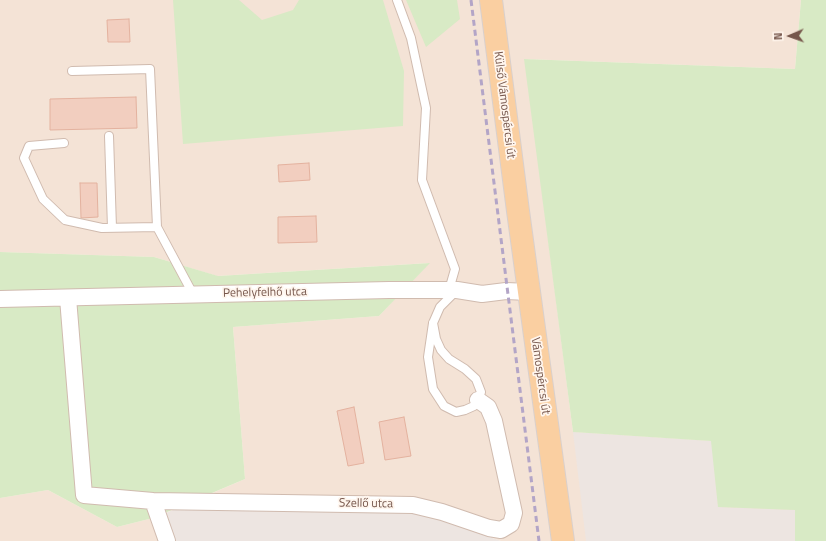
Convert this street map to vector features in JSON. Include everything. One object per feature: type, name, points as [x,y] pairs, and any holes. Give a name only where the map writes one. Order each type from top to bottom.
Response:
[{"type":"main road","name":"Külső Vámospércsi út","points":[[491,0],[518,211]]},
{"type":"main road","name":"Vámospércsi út","points":[[518,211],[563,541]]},
{"type":"street","name":"Pehelyfelhő utca","points":[[0,299],[453,290],[482,294],[529,292]]},
{"type":"street","name":"Szellő utca","points":[[68,298],[84,495],[153,501],[413,505],[442,512],[489,528],[501,530],[511,524],[514,513],[494,421],[488,407],[478,400]]},
{"type":"street","points":[[153,501],[167,541]]},
{"type":"lane","points":[[397,0],[411,38],[426,108],[422,180],[455,269],[453,290],[440,307],[433,323],[428,357],[433,389],[444,406],[456,412],[465,410],[474,406],[481,392],[476,380],[466,369],[449,359],[441,350],[436,339],[433,323]]},
{"type":"lane","points":[[72,71],[150,68],[157,227],[193,294]]},
{"type":"lane","points":[[109,136],[112,228]]},
{"type":"lane","points":[[64,143],[29,146],[24,158],[43,200],[65,220],[102,228],[157,227]]},
{"type":"shaded area","points":[[0,0],[801,0],[795,69],[525,59],[573,432],[712,441],[826,511],[826,541],[501,541],[412,510],[173,510],[245,479],[233,327],[379,316],[429,263],[217,276],[154,257],[0,252]]},
{"type":"shaded area","points":[[573,432],[712,441],[718,507],[795,510],[795,541],[586,541]]},
{"type":"shaded area","points":[[48,490],[117,527],[153,518],[161,541],[0,541],[0,498]]},
{"type":"shaded area","points":[[173,510],[412,510],[501,541],[161,541],[153,518]]},
{"type":"green space","points":[[173,0],[239,0],[262,20],[293,10],[299,0],[383,0],[404,71],[403,126],[183,144]]},
{"type":"green space","points":[[406,0],[457,0],[460,19],[426,47]]},
{"type":"green space","points":[[801,0],[826,0],[826,541],[795,541],[795,510],[718,507],[711,441],[573,432],[524,59],[795,69]]},
{"type":"green space","points":[[0,252],[154,257],[218,276],[430,263],[379,316],[233,327],[245,479],[153,518],[117,527],[48,490],[0,498]]},
{"type":"building","points":[[129,19],[130,42],[108,42],[107,20]]},
{"type":"building","points":[[136,97],[137,128],[50,130],[50,99]]},
{"type":"building","points":[[309,163],[310,180],[279,182],[278,165]]},
{"type":"building","points":[[80,183],[97,183],[98,217],[81,218]]},
{"type":"building","points":[[316,216],[317,242],[278,243],[278,217]]},
{"type":"building","points":[[354,407],[364,463],[348,466],[337,411]]},
{"type":"building","points":[[404,417],[411,456],[385,460],[379,422]]},
{"type":"railway","points":[[471,0],[539,541]]}]
